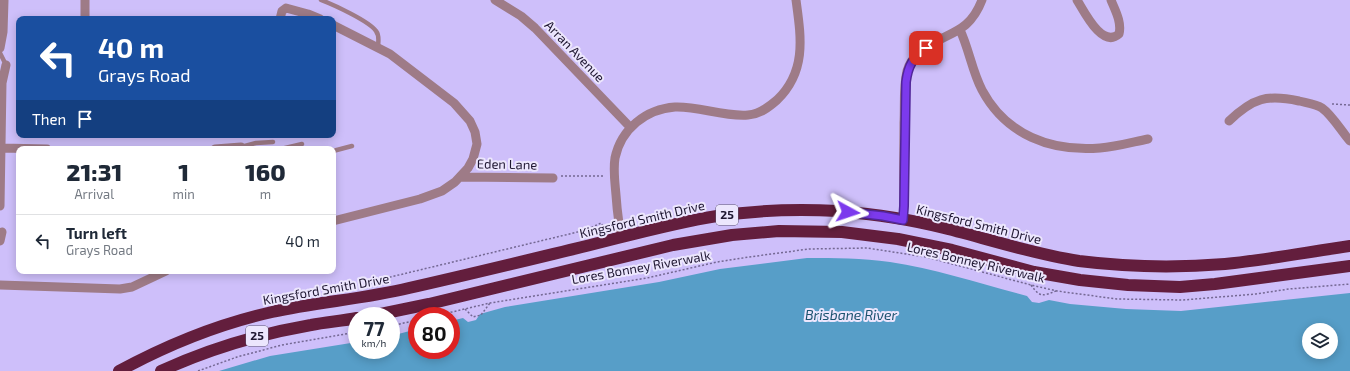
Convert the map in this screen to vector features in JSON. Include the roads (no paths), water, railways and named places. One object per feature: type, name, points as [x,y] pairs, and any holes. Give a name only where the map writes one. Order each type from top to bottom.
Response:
[{"type":"highway","name":"Kingsford Smith Drive","points":[[119,371],[161,349],[201,332],[249,317],[297,307],[359,298],[405,289],[670,225],[720,216],[770,211],[836,211],[883,216],[941,227],[1048,255],[1134,266],[1227,264],[1350,246]]},
{"type":"highway","name":"25","points":[[400,310],[673,245],[732,235],[779,231],[842,232],[898,239],[952,250],[1034,272],[1080,280],[1128,285],[1180,287],[1215,284],[1350,266]]},
{"type":"highway","name":"25","points":[[162,371],[214,350],[255,337],[312,324],[348,319]]},
{"type":"street","points":[[0,48],[3,32],[4,0]]},
{"type":"street","points":[[85,0],[85,16]]},
{"type":"street","name":"Arran Avenue","points":[[495,0],[521,16],[535,28],[630,127]]},
{"type":"street","points":[[622,237],[617,218],[614,165],[620,145],[630,127],[641,119],[665,108],[677,107],[733,115],[749,115],[760,112],[769,107],[782,95],[796,72],[800,46],[796,0]]},
{"type":"street","points":[[903,220],[905,93],[907,72],[911,63],[918,54],[938,40],[960,30],[973,18],[982,0]]},
{"type":"street","points":[[1077,0],[1097,31],[1105,36],[1117,36],[1120,32],[1120,25],[1111,0]]},
{"type":"street","points":[[281,16],[285,8],[290,8],[313,16]]},
{"type":"street","points":[[336,26],[390,54],[442,94],[460,109],[470,121],[476,136],[476,151],[471,163],[460,177],[451,185],[434,194],[336,220]]},
{"type":"street","points":[[960,30],[970,54],[979,83],[986,96],[1003,119],[1019,131],[1047,143],[1081,148],[1106,148],[1148,139]]},
{"type":"street","points":[[0,206],[2,83],[6,65]]},
{"type":"street","points":[[1229,121],[1247,107],[1260,100],[1268,97],[1277,97],[1295,100],[1322,108],[1350,141]]},
{"type":"street","points":[[2,148],[16,148]]},
{"type":"street","name":"Eden Lane","points":[[460,177],[555,177]]},
{"type":"street","points":[[0,286],[120,289],[132,287],[160,274]]},
{"type":"lane","points":[[321,0],[358,18],[372,27],[378,36],[378,47]]},
{"type":"lane","points":[[0,53],[6,65]]},
{"type":"lane","points":[[249,146],[256,143],[273,142]]},
{"type":"lane","points":[[294,146],[302,144]]},
{"type":"lane","points":[[336,150],[352,146]]},
{"type":"water","name":"Brisbane River","points":[[807,258],[848,258],[907,265],[959,277],[1027,296],[1032,302],[1039,303],[1049,300],[1070,304],[1126,309],[1181,311],[1350,293],[1350,371],[219,371],[270,356],[348,343],[348,359],[400,359],[400,334],[408,331],[408,359],[460,359],[460,319],[463,318],[468,322],[476,320],[480,314],[505,307],[659,282],[720,269]]}]
